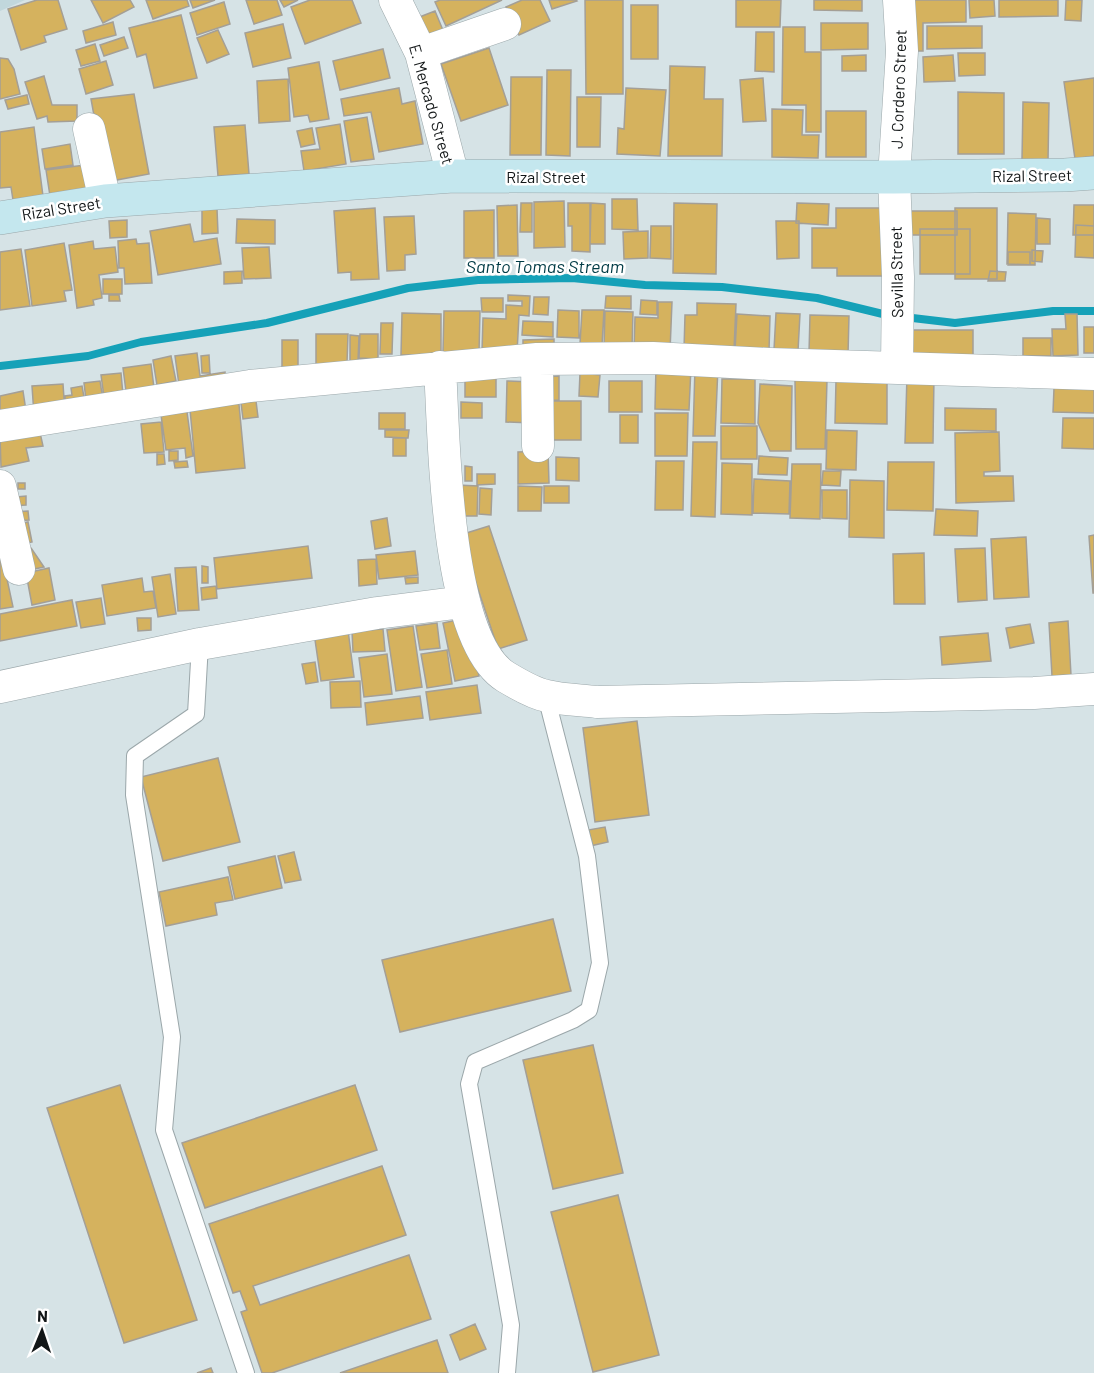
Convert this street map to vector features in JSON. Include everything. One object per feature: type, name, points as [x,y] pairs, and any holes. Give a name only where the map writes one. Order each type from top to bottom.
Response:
[{"type":"street","name":"E. Mercado Street","points":[[395,0],[421,53],[453,176]]},
{"type":"street","name":"J. Cordero Street","points":[[894,177],[902,51],[899,0]]},
{"type":"street","points":[[421,53],[505,24]]},
{"type":"street","points":[[89,129],[105,201]]},
{"type":"street","name":"Rizal Street","points":[[0,218],[105,201],[453,176],[894,177],[1094,173]]},
{"type":"street","name":"Sevilla Street","points":[[894,177],[898,278],[897,367]]},
{"type":"street","points":[[0,426],[250,386],[537,359],[653,358],[1094,374]]},
{"type":"street","points":[[537,359],[538,446]]},
{"type":"street","points":[[440,368],[448,510],[463,602],[486,658],[504,677],[546,696],[597,702],[1034,693],[1094,689]]},
{"type":"street","points":[[0,486],[19,569]]},
{"type":"street","points":[[0,687],[200,644],[376,613],[463,602]]},
{"type":"lane","points":[[200,644],[196,714],[135,756],[134,795],[171,1037],[164,1130],[246,1373]]},
{"type":"lane","points":[[507,1373],[511,1325],[469,1084],[475,1062],[573,1020],[589,1010],[600,963],[587,856],[546,696]]},
{"type":"shaded area","points":[[0,0],[25,0],[0,11]]},
{"type":"building","points":[[37,0],[58,0],[67,29],[44,36],[46,42],[21,50],[8,9]]},
{"type":"building","points":[[91,0],[130,0],[134,7],[103,23]]},
{"type":"building","points":[[146,0],[187,0],[189,6],[153,19]]},
{"type":"building","points":[[190,0],[215,0],[193,8]]},
{"type":"building","points":[[246,0],[277,0],[282,15],[254,24]]},
{"type":"building","points":[[280,0],[298,0],[284,7]]},
{"type":"building","points":[[310,0],[352,0],[361,23],[305,44],[291,7]]},
{"type":"building","points":[[440,0],[502,0],[446,26],[435,2]]},
{"type":"building","points":[[522,0],[540,0],[550,21],[519,35],[506,7]]},
{"type":"building","points":[[549,0],[576,0],[577,1],[552,9]]},
{"type":"building","points":[[585,0],[623,0],[623,94],[586,94]]},
{"type":"building","points":[[736,0],[781,0],[780,27],[736,27]]},
{"type":"building","points":[[814,0],[862,0],[862,11],[814,10]]},
{"type":"building","points":[[904,0],[966,0],[966,22],[923,23],[923,51],[905,51]]},
{"type":"building","points":[[969,0],[994,0],[995,16],[970,18]]},
{"type":"building","points":[[999,0],[1058,0],[1058,16],[999,17]]},
{"type":"building","points":[[1066,0],[1082,0],[1081,21],[1065,20]]},
{"type":"building","points":[[224,2],[230,24],[197,35],[190,13]]},
{"type":"building","points":[[631,5],[658,5],[658,59],[631,59]]},
{"type":"building","points":[[435,11],[445,35],[427,42],[417,18]]},
{"type":"building","points":[[181,15],[197,78],[154,88],[146,54],[137,57],[129,28]]},
{"type":"building","points":[[113,22],[116,35],[86,43],[83,31]]},
{"type":"building","points":[[821,23],[868,23],[868,49],[821,50]]},
{"type":"building","points":[[283,24],[291,58],[253,67],[245,33]]},
{"type":"building","points":[[927,26],[982,26],[982,48],[927,49]]},
{"type":"building","points":[[783,27],[805,27],[805,52],[821,52],[821,132],[806,132],[806,105],[782,105]]},
{"type":"building","points":[[218,30],[229,54],[207,63],[197,38]]},
{"type":"building","points":[[756,32],[774,32],[774,72],[755,71]]},
{"type":"building","points":[[124,37],[128,48],[104,56],[100,45]]},
{"type":"building","points":[[95,44],[100,61],[81,66],[76,50]]},
{"type":"building","points":[[489,48],[508,105],[461,121],[441,64]]},
{"type":"building","points":[[383,49],[390,78],[340,90],[333,61]]},
{"type":"building","points":[[958,53],[985,53],[985,75],[959,76]]},
{"type":"building","points":[[866,55],[866,71],[842,71],[842,56]]},
{"type":"building","points":[[953,55],[955,81],[924,82],[923,57]]},
{"type":"building","points":[[0,58],[8,59],[14,69],[20,94],[0,99]]},
{"type":"building","points":[[106,61],[113,85],[86,94],[79,69]]},
{"type":"building","points":[[319,62],[329,119],[310,122],[308,115],[294,117],[288,68]]},
{"type":"building","points":[[670,66],[705,67],[704,99],[723,99],[722,156],[668,156]]},
{"type":"building","points":[[547,70],[571,70],[570,156],[546,155]]},
{"type":"building","points":[[44,76],[52,105],[77,105],[77,121],[48,122],[47,116],[37,119],[25,82]]},
{"type":"building","points":[[511,77],[542,77],[541,155],[510,155]]},
{"type":"building","points":[[763,78],[766,121],[743,122],[740,80]]},
{"type":"building","points":[[1094,78],[1094,156],[1075,159],[1064,82]]},
{"type":"building","points":[[288,79],[290,121],[259,123],[257,81]]},
{"type":"building","points":[[399,88],[402,104],[415,101],[423,144],[379,152],[371,112],[344,116],[341,99]]},
{"type":"building","points":[[626,88],[666,90],[660,156],[617,154],[618,128],[624,129]]},
{"type":"building","points":[[958,92],[1004,93],[1004,154],[958,154]]},
{"type":"building","points":[[134,94],[149,174],[106,182],[91,99]]},
{"type":"building","points":[[27,95],[29,104],[8,109],[5,100]]},
{"type":"building","points":[[577,97],[601,97],[600,147],[577,147]]},
{"type":"building","points":[[1023,102],[1049,103],[1048,161],[1022,160]]},
{"type":"building","points":[[772,109],[803,110],[802,135],[819,135],[818,158],[772,157]]},
{"type":"building","points":[[826,111],[866,111],[866,157],[826,157]]},
{"type":"building","points":[[367,117],[374,159],[351,162],[344,121]]},
{"type":"building","points":[[340,124],[346,164],[304,171],[301,151],[320,149],[316,128]]},
{"type":"building","points":[[245,125],[249,174],[218,176],[214,127]]},
{"type":"building","points":[[34,127],[43,196],[13,200],[11,187],[0,188],[0,132]]},
{"type":"building","points":[[312,128],[315,144],[301,147],[297,131]]},
{"type":"building","points":[[70,144],[73,165],[45,169],[42,149]]},
{"type":"building","points":[[93,164],[96,190],[50,196],[46,170]]},
{"type":"building","points":[[612,199],[637,199],[638,230],[612,229]]},
{"type":"building","points":[[564,201],[565,247],[534,248],[534,202]]},
{"type":"building","points":[[521,203],[532,203],[532,232],[520,232]]},
{"type":"building","points":[[568,203],[590,203],[590,252],[572,251],[572,226],[568,226]]},
{"type":"building","points":[[591,203],[605,204],[605,244],[590,244]]},
{"type":"building","points":[[674,203],[717,204],[716,274],[673,273]]},
{"type":"building","points":[[797,203],[829,204],[828,225],[796,223]]},
{"type":"building","points":[[517,205],[518,256],[498,256],[497,206]]},
{"type":"building","points":[[1074,205],[1094,205],[1094,235],[1073,235]]},
{"type":"building","points":[[375,208],[379,279],[351,280],[351,272],[338,273],[334,211]]},
{"type":"building","points":[[836,208],[883,208],[883,276],[837,276],[837,268],[812,268],[812,228],[836,228]]},
{"type":"building","points":[[955,208],[997,208],[997,279],[955,279]]},
{"type":"building","points":[[202,209],[217,209],[218,233],[202,234]]},
{"type":"building","points":[[494,210],[494,258],[464,258],[464,211]]},
{"type":"building","points":[[910,211],[957,211],[957,235],[910,235]]},
{"type":"building","points":[[1008,213],[1036,214],[1035,265],[1007,264]]},
{"type":"building","points":[[414,216],[416,254],[405,255],[405,270],[387,271],[384,217]]},
{"type":"building","points":[[1037,218],[1050,219],[1050,244],[1037,244]]},
{"type":"building","points":[[237,219],[275,220],[275,244],[236,243]]},
{"type":"building","points":[[127,220],[127,237],[110,238],[109,221]]},
{"type":"building","points":[[776,221],[799,221],[799,258],[777,259]]},
{"type":"building","points":[[190,224],[194,242],[217,238],[221,264],[158,275],[150,231]]},
{"type":"building","points":[[1076,225],[1094,226],[1094,258],[1075,257]]},
{"type":"building","points":[[651,226],[671,226],[671,259],[650,258]]},
{"type":"building","points":[[920,229],[970,229],[970,274],[920,274]]},
{"type":"building","points":[[648,231],[648,258],[624,259],[623,232]]},
{"type":"building","points":[[136,239],[137,244],[149,243],[152,283],[125,284],[124,268],[119,268],[118,241]]},
{"type":"building","points":[[93,241],[94,249],[115,247],[118,272],[99,275],[102,298],[93,300],[94,305],[77,308],[69,245]]},
{"type":"building","points":[[64,243],[72,290],[64,291],[66,301],[32,306],[25,250]]},
{"type":"building","points":[[269,247],[271,278],[244,279],[242,248]]},
{"type":"building","points":[[21,249],[30,306],[0,310],[0,252]]},
{"type":"building","points":[[1032,250],[1043,251],[1042,262],[1032,261]]},
{"type":"building","points":[[1008,252],[1030,252],[1030,265],[1008,265]]},
{"type":"building","points":[[242,271],[242,283],[224,284],[224,272]]},
{"type":"building","points":[[990,271],[1006,272],[1005,281],[988,281]]},
{"type":"building","points":[[103,279],[122,279],[122,294],[103,294]]},
{"type":"building","points":[[109,295],[119,295],[120,301],[109,301]]},
{"type":"building","points":[[508,295],[530,296],[529,316],[519,315],[517,353],[482,352],[483,318],[506,319],[506,305],[522,306],[522,301],[508,301]]},
{"type":"building","points":[[606,296],[631,296],[631,309],[605,308]]},
{"type":"building","points":[[534,297],[549,297],[548,315],[533,314]]},
{"type":"building","points":[[481,298],[503,298],[503,312],[482,312]]},
{"type":"building","points":[[641,300],[657,301],[657,315],[640,314]]},
{"type":"building","points":[[658,302],[672,302],[670,351],[634,350],[635,317],[658,318]]},
{"type":"building","points":[[697,303],[736,304],[734,350],[684,349],[685,315],[697,315]]},
{"type":"building","points":[[558,310],[579,311],[579,338],[557,337]]},
{"type":"building","points":[[582,310],[604,310],[602,345],[580,344]]},
{"type":"building","points":[[444,311],[480,311],[479,353],[443,352]]},
{"type":"building","points":[[605,311],[633,312],[632,347],[604,347]]},
{"type":"building","points":[[402,313],[441,314],[441,355],[401,355]]},
{"type":"building","points":[[776,313],[800,314],[798,351],[774,350]]},
{"type":"building","points":[[737,314],[770,316],[769,351],[735,350]]},
{"type":"building","points":[[1065,314],[1077,314],[1078,355],[1053,356],[1052,329],[1066,329]]},
{"type":"building","points":[[810,315],[849,316],[848,355],[809,353]]},
{"type":"building","points":[[523,321],[553,322],[553,337],[522,335]]},
{"type":"building","points":[[381,323],[393,323],[392,354],[380,354]]},
{"type":"building","points":[[1084,327],[1094,327],[1094,353],[1084,353]]},
{"type":"building","points":[[906,330],[973,330],[973,362],[906,362]]},
{"type":"building","points":[[316,334],[348,334],[347,363],[316,364]]},
{"type":"building","points":[[360,334],[378,334],[378,359],[359,358]]},
{"type":"building","points":[[350,335],[359,336],[358,361],[350,361]]},
{"type":"building","points":[[1023,338],[1051,338],[1051,356],[1023,356]]},
{"type":"building","points":[[554,339],[554,353],[523,354],[523,340]]},
{"type":"building","points":[[282,340],[298,340],[298,367],[282,367]]},
{"type":"building","points":[[197,353],[200,376],[225,372],[226,386],[180,392],[175,356]]},
{"type":"building","points":[[209,355],[210,373],[202,373],[201,356]]},
{"type":"building","points":[[171,356],[176,381],[157,385],[153,360]]},
{"type":"building","points":[[151,364],[155,396],[127,399],[123,368]]},
{"type":"building","points":[[656,366],[691,367],[689,410],[655,409]]},
{"type":"building","points":[[695,367],[718,367],[715,436],[693,436]]},
{"type":"building","points":[[465,372],[496,373],[496,397],[465,397]]},
{"type":"building","points":[[121,373],[123,395],[104,397],[101,375]]},
{"type":"building","points":[[580,373],[600,375],[598,397],[579,396]]},
{"type":"building","points":[[559,376],[559,400],[542,401],[541,377]]},
{"type":"building","points":[[907,376],[934,377],[933,443],[905,443]]},
{"type":"building","points":[[722,379],[755,379],[755,424],[721,423]]},
{"type":"building","points":[[795,380],[827,380],[825,449],[796,449]]},
{"type":"building","points":[[100,381],[104,406],[87,408],[84,383]]},
{"type":"building","points":[[507,381],[533,382],[532,423],[506,422]]},
{"type":"building","points":[[609,381],[642,381],[642,412],[609,412]]},
{"type":"building","points":[[836,381],[887,382],[887,424],[835,423]]},
{"type":"building","points":[[63,384],[65,413],[34,415],[32,386]]},
{"type":"building","points":[[760,384],[792,386],[791,451],[770,451],[758,423]]},
{"type":"building","points":[[82,386],[85,403],[66,406],[65,396],[72,395],[71,388]]},
{"type":"building","points":[[1054,388],[1094,389],[1094,413],[1053,412]]},
{"type":"building","points":[[23,391],[26,411],[0,416],[0,396]]},
{"type":"building","points":[[238,394],[245,468],[196,473],[189,399]]},
{"type":"building","points":[[256,401],[258,417],[243,419],[241,403]]},
{"type":"building","points":[[552,401],[581,401],[581,440],[553,440]]},
{"type":"building","points":[[461,402],[482,403],[482,418],[461,418]]},
{"type":"building","points":[[945,408],[996,409],[996,431],[945,430]]},
{"type":"building","points":[[187,412],[193,456],[186,458],[185,448],[166,450],[161,415]]},
{"type":"building","points":[[379,413],[405,413],[405,429],[379,429]]},
{"type":"building","points":[[655,413],[688,413],[687,456],[655,456]]},
{"type":"building","points":[[620,415],[638,415],[638,443],[620,443]]},
{"type":"building","points":[[1063,418],[1094,418],[1094,449],[1062,448]]},
{"type":"building","points":[[161,422],[164,452],[144,453],[141,424]]},
{"type":"building","points":[[721,426],[757,426],[757,459],[721,459]]},
{"type":"building","points":[[39,428],[43,446],[26,448],[29,461],[1,467],[0,436]]},
{"type":"building","points":[[385,430],[409,430],[408,438],[385,437]]},
{"type":"building","points":[[827,430],[857,431],[856,470],[826,469]]},
{"type":"building","points":[[999,432],[1000,471],[984,472],[984,476],[1013,476],[1014,501],[956,503],[955,433]]},
{"type":"building","points":[[393,438],[406,438],[406,456],[393,456]]},
{"type":"building","points":[[693,442],[717,442],[715,517],[691,516]]},
{"type":"building","points":[[169,451],[178,451],[178,460],[169,461]]},
{"type":"building","points":[[548,451],[549,483],[518,484],[518,452]]},
{"type":"building","points":[[157,454],[164,454],[165,464],[157,465]]},
{"type":"building","points":[[759,456],[788,458],[787,475],[758,474]]},
{"type":"building","points":[[556,457],[579,458],[579,481],[556,480]]},
{"type":"building","points":[[187,461],[188,467],[175,468],[174,462]]},
{"type":"building","points":[[656,461],[684,461],[683,510],[655,510]]},
{"type":"building","points":[[888,462],[934,462],[933,511],[887,510]]},
{"type":"building","points":[[722,463],[752,464],[752,515],[721,514]]},
{"type":"building","points":[[792,464],[821,464],[820,519],[790,518]]},
{"type":"building","points":[[465,466],[472,467],[472,481],[465,481]]},
{"type":"building","points":[[823,471],[841,471],[840,486],[822,485]]},
{"type":"building","points":[[477,474],[495,474],[495,484],[477,485]]},
{"type":"building","points":[[754,479],[790,481],[789,514],[753,513]]},
{"type":"building","points":[[850,480],[884,481],[884,538],[849,537]]},
{"type":"building","points":[[18,483],[25,483],[25,489],[18,489]]},
{"type":"building","points":[[457,485],[478,486],[477,516],[456,516]]},
{"type":"building","points":[[518,486],[542,487],[541,511],[518,511]]},
{"type":"building","points":[[544,486],[569,486],[569,503],[544,503]]},
{"type":"building","points":[[480,488],[492,489],[491,515],[479,514]]},
{"type":"building","points":[[822,490],[847,490],[847,519],[822,518]]},
{"type":"building","points":[[26,496],[26,505],[5,506],[5,498]]},
{"type":"building","points":[[936,509],[978,511],[977,536],[934,535]]},
{"type":"building","points":[[28,511],[29,520],[14,521],[13,512]]},
{"type":"building","points":[[387,518],[391,546],[375,549],[371,521]]},
{"type":"building","points":[[28,522],[32,542],[17,545],[13,525]]},
{"type":"building","points":[[489,526],[527,640],[498,649],[460,535]]},
{"type":"building","points":[[1094,535],[1094,593],[1093,593],[1089,536]]},
{"type":"building","points":[[1026,537],[1029,597],[994,599],[991,539]]},
{"type":"building","points":[[308,546],[312,578],[217,589],[214,558]]},
{"type":"building","points":[[31,548],[44,567],[25,571],[19,550]]},
{"type":"building","points":[[985,548],[987,600],[958,602],[955,549]]},
{"type":"building","points":[[415,551],[418,575],[379,579],[376,555]]},
{"type":"building","points":[[0,552],[13,607],[0,609]]},
{"type":"building","points":[[924,553],[925,604],[894,604],[893,554]]},
{"type":"building","points":[[376,559],[377,584],[359,586],[358,560]]},
{"type":"building","points":[[202,566],[208,567],[208,583],[202,583]]},
{"type":"building","points":[[196,567],[199,610],[178,611],[175,568]]},
{"type":"building","points":[[49,568],[55,600],[32,605],[26,573]]},
{"type":"building","points":[[170,574],[176,614],[158,617],[152,577]]},
{"type":"building","points":[[418,577],[418,583],[406,584],[405,578]]},
{"type":"building","points":[[142,578],[144,592],[153,591],[156,608],[107,616],[102,585]]},
{"type":"building","points":[[216,586],[217,598],[202,600],[201,588]]},
{"type":"building","points":[[101,598],[105,624],[81,628],[76,602]]},
{"type":"building","points":[[72,600],[77,626],[0,641],[0,614]]},
{"type":"building","points":[[137,618],[151,618],[151,630],[138,631]]},
{"type":"building","points":[[467,618],[479,676],[455,681],[443,623]]},
{"type":"building","points":[[1068,621],[1071,675],[1052,676],[1049,623]]},
{"type":"building","points":[[437,623],[440,648],[420,650],[416,626]]},
{"type":"building","points":[[1030,624],[1034,643],[1010,648],[1006,628]]},
{"type":"building","points":[[413,626],[422,687],[396,691],[387,630]]},
{"type":"building","points":[[383,629],[385,651],[353,652],[352,631]]},
{"type":"building","points":[[348,630],[354,677],[321,681],[314,633]]},
{"type":"building","points":[[988,633],[991,661],[942,665],[940,637]]},
{"type":"building","points":[[447,650],[452,684],[427,688],[421,654]]},
{"type":"building","points":[[387,654],[392,694],[364,697],[359,658]]},
{"type":"building","points":[[315,662],[318,682],[306,684],[302,664]]},
{"type":"building","points":[[360,681],[361,707],[331,708],[330,682]]},
{"type":"building","points":[[477,685],[481,713],[430,720],[426,692]]},
{"type":"building","points":[[420,696],[423,718],[367,725],[365,703]]},
{"type":"building","points":[[637,721],[649,815],[595,822],[583,728]]},
{"type":"building","points":[[218,758],[240,842],[163,861],[141,777]]},
{"type":"building","points":[[605,827],[608,842],[590,846],[588,830]]},
{"type":"building","points":[[294,852],[301,880],[285,883],[278,856]]},
{"type":"building","points":[[275,856],[282,888],[235,899],[228,867]]},
{"type":"building","points":[[228,877],[233,900],[215,903],[217,915],[166,926],[159,892]]},
{"type":"building","points":[[553,919],[571,991],[400,1032],[382,960]]},
{"type":"building","points":[[593,1045],[623,1173],[553,1189],[523,1060]]},
{"type":"building","points":[[120,1085],[197,1320],[124,1343],[47,1108]]},
{"type":"building","points":[[355,1085],[377,1150],[205,1208],[182,1143]]},
{"type":"building","points":[[382,1166],[406,1235],[253,1286],[260,1305],[409,1255],[431,1319],[272,1373],[262,1373],[241,1312],[247,1310],[240,1291],[233,1293],[209,1224]]},
{"type":"building","points":[[618,1195],[659,1355],[593,1372],[551,1212]]},
{"type":"building","points":[[475,1324],[486,1349],[460,1360],[450,1335]]},
{"type":"building","points":[[437,1340],[448,1373],[340,1373]]},
{"type":"building","points":[[211,1368],[213,1373],[197,1373]]},
{"type":"waterway","name":"Santo Tomas Stream","points":[[0,366],[88,356],[141,342],[267,323],[408,288],[478,280],[572,278],[645,285],[722,287],[817,298],[891,316]]},
{"type":"waterway","name":"Santo Tomas Stream","points":[[904,317],[955,323],[1053,311],[1094,311]]}]
